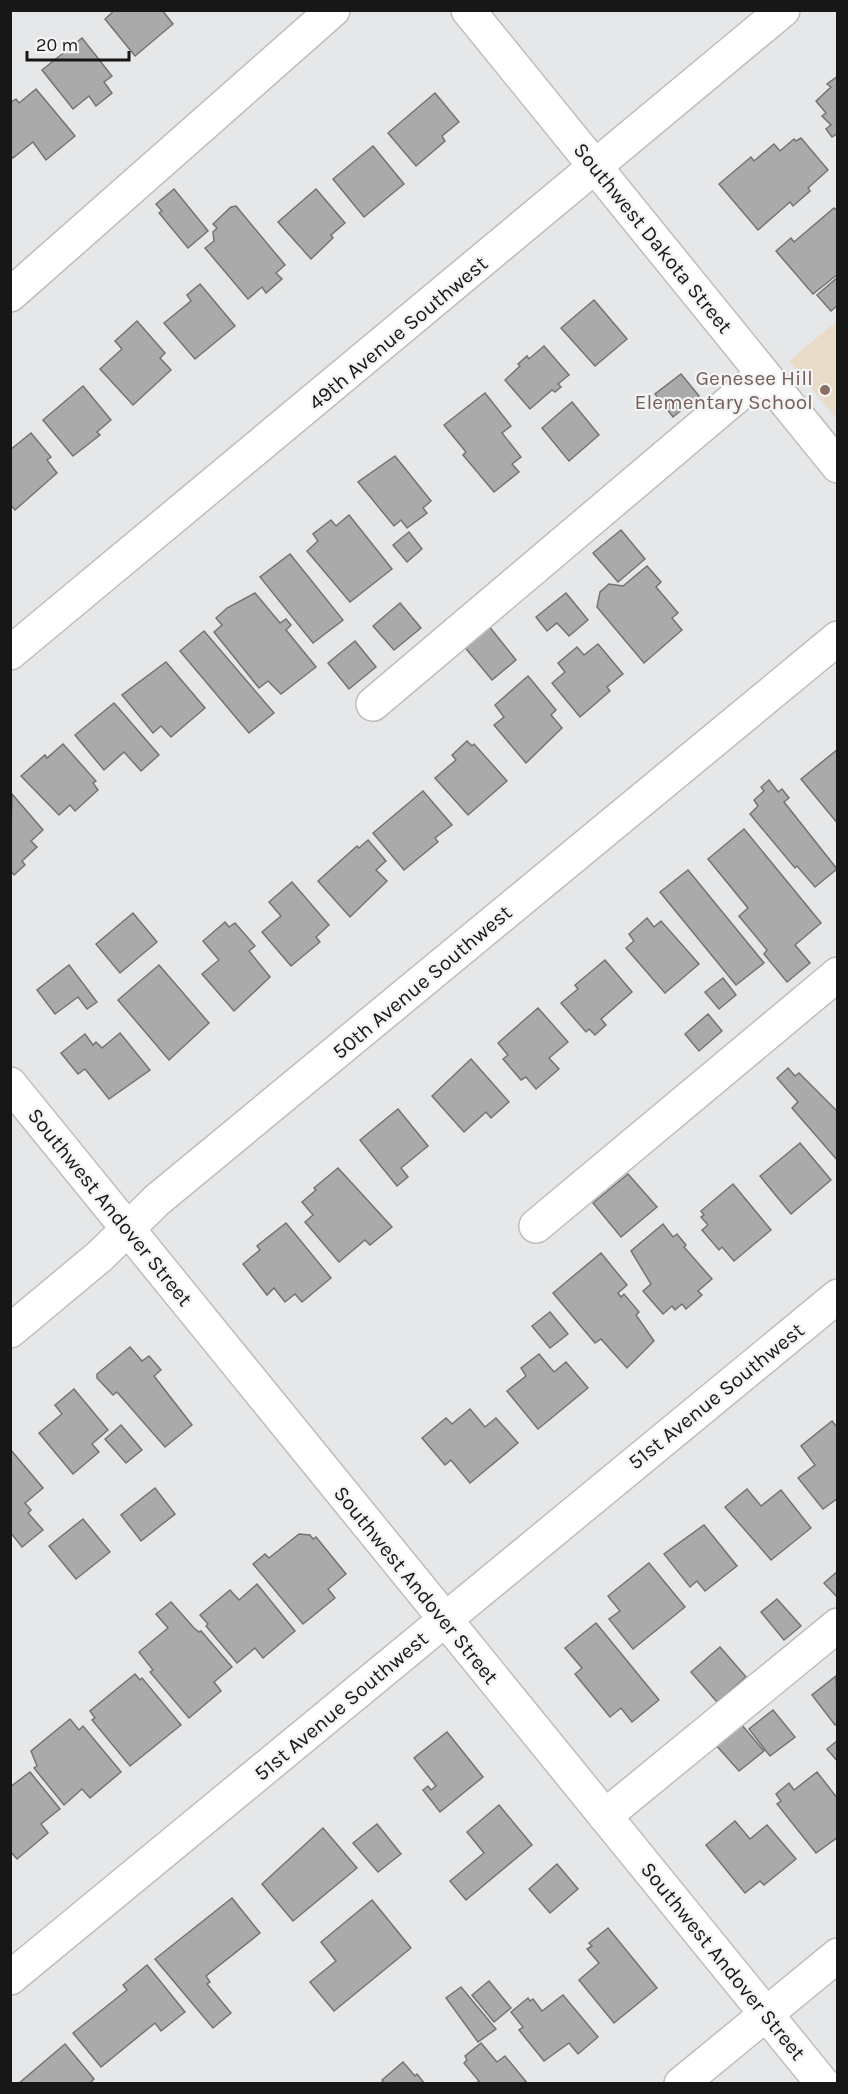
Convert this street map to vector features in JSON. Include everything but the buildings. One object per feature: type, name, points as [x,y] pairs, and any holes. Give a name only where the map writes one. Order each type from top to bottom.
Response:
[{"type":"street","points":[[10,295],[333,10]]},
{"type":"street","name":"Southwest Dakota Street","points":[[468,10],[837,466]]},
{"type":"street","name":"49th Avenue Southwest","points":[[10,653],[596,169],[783,10]]},
{"type":"street","points":[[373,704],[763,374]]},
{"type":"street","name":"50th Avenue Southwest","points":[[10,1331],[100,1256],[157,1200],[837,638]]},
{"type":"street","points":[[536,1226],[837,974]]},
{"type":"street","name":"Southwest Andover Street","points":[[10,1084],[823,2084]]},
{"type":"street","name":"51st Avenue Southwest","points":[[10,1978],[837,1296]]},
{"type":"street","points":[[605,1816],[837,1625]]},
{"type":"street","points":[[681,2084],[837,1955]]},
{"type":"shaded area","name":"Genesee Hill Elementary School","points":[[837,321],[837,419],[789,361]]},
{"type":"place","name":"Genesee Hill Elementary School","points":[[825,390]]}]
